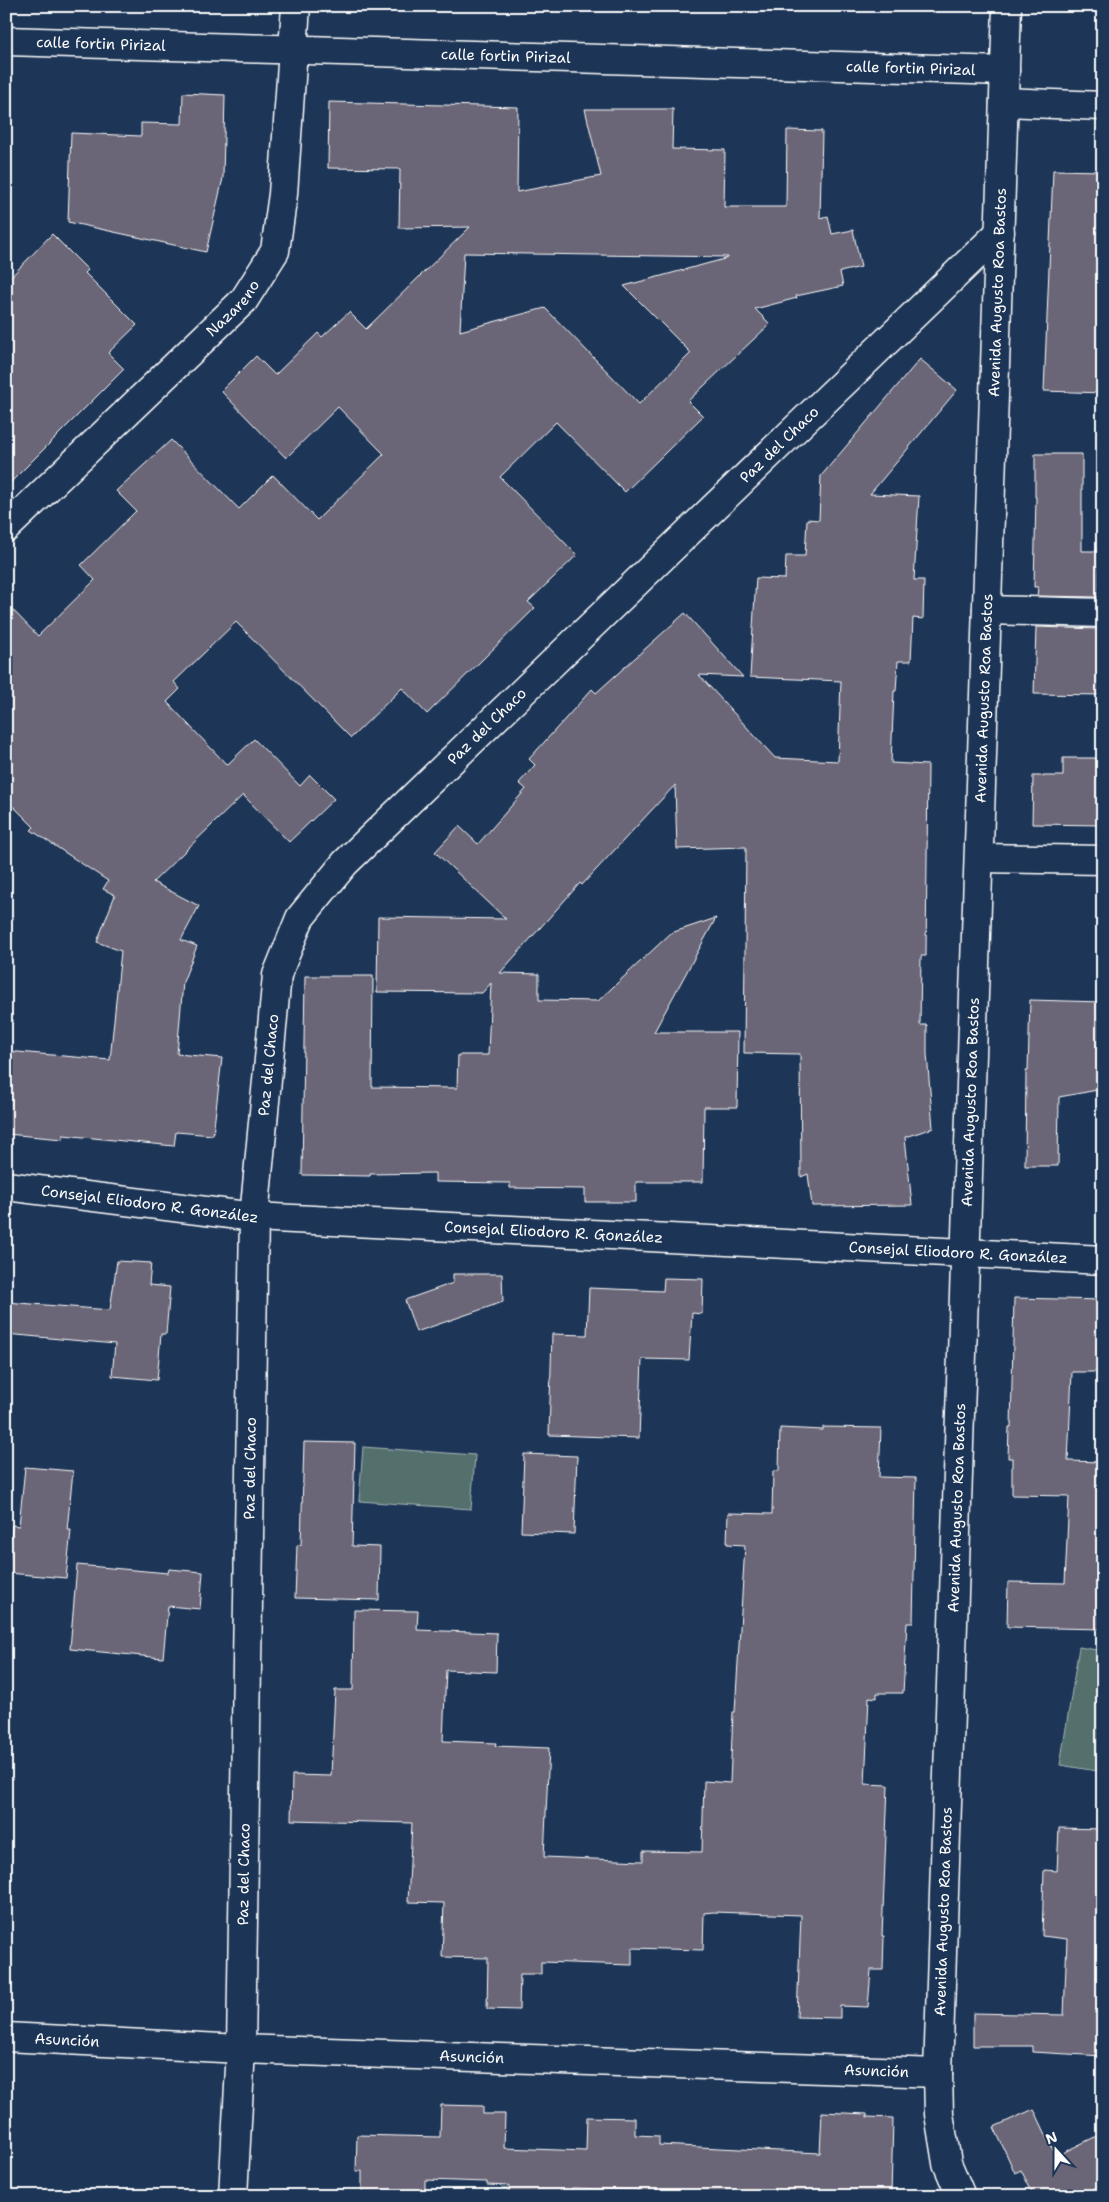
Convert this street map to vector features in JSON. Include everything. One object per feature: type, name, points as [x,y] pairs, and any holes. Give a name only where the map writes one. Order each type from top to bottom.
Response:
[{"type":"street","name":"Nazareno","points":[[6,528],[244,300],[275,251],[283,194],[296,6]]},
{"type":"street","name":"Avenida Augusto Roa Bastos","points":[[960,2196],[947,2163],[939,2114],[938,2074],[1007,6]]},
{"type":"street","name":"calle fortin Pirizal","points":[[6,42],[1005,71]]},
{"type":"street","points":[[1004,102],[1103,106]]},
{"type":"street","name":"Paz del Chaco","points":[[233,2196],[242,2049],[254,1217],[277,975],[300,918],[352,856],[1000,232]]},
{"type":"street","points":[[987,610],[1103,613]]},
{"type":"street","points":[[979,858],[1103,860]]},
{"type":"street","name":"Consejal Eliodoro R. González","points":[[6,1186],[254,1217],[1103,1260]]},
{"type":"street","name":"Asunción","points":[[6,2037],[242,2049],[938,2074]]},
{"type":"green space","points":[[363,1447],[475,1455],[471,1509],[359,1501]]},
{"type":"green space","points":[[1079,1647],[1103,1651],[1103,1772],[1060,1765]]},
{"type":"building","points":[[183,93],[225,95],[223,178],[206,252],[68,222],[71,133],[141,136],[141,123],[182,124]]},
{"type":"building","points":[[329,102],[518,107],[517,192],[601,176],[585,109],[673,109],[672,149],[725,150],[724,207],[786,207],[787,130],[822,131],[820,218],[828,216],[832,234],[853,230],[861,267],[840,272],[843,286],[796,296],[797,298],[755,309],[770,324],[688,401],[703,416],[625,492],[556,422],[500,477],[577,555],[528,602],[535,608],[427,714],[402,688],[351,738],[236,622],[174,682],[180,689],[167,702],[227,765],[254,739],[300,786],[310,775],[334,799],[289,842],[243,795],[153,882],[199,906],[181,940],[197,946],[183,982],[177,1054],[222,1058],[213,1135],[176,1132],[174,1146],[63,1135],[63,1139],[6,1134],[6,1051],[110,1060],[121,951],[97,942],[115,895],[103,889],[108,881],[31,830],[34,827],[6,799],[6,603],[38,636],[95,580],[81,565],[136,511],[116,491],[171,440],[239,509],[273,475],[317,520],[384,454],[338,407],[286,458],[221,391],[256,356],[275,375],[318,333],[322,337],[349,312],[366,329],[470,227],[399,228],[400,169],[328,168]],"holes":[[[464,253],[728,257],[624,286],[691,353],[639,404],[545,308],[460,331]]]},
{"type":"building","points":[[1053,170],[1103,171],[1103,393],[1044,391]]},
{"type":"building","points":[[52,234],[88,270],[85,273],[137,325],[108,353],[124,369],[6,487],[6,282]]},
{"type":"building","points":[[920,359],[957,390],[870,494],[919,496],[914,580],[924,580],[923,619],[913,618],[911,661],[898,661],[896,691],[894,691],[891,763],[928,765],[926,956],[921,956],[920,1025],[927,1025],[927,1054],[933,1128],[905,1137],[912,1205],[812,1206],[808,1174],[801,1177],[800,1054],[744,1053],[746,847],[677,849],[675,785],[582,885],[580,883],[500,973],[539,974],[539,1000],[598,1001],[671,933],[716,918],[654,1032],[738,1032],[737,1107],[704,1107],[703,1182],[636,1182],[636,1202],[585,1202],[585,1189],[510,1188],[510,1183],[435,1182],[435,1173],[370,1174],[370,1176],[302,1175],[305,976],[373,976],[372,1087],[457,1088],[458,1055],[488,1055],[491,983],[482,993],[377,992],[378,917],[506,919],[435,852],[459,826],[478,844],[526,789],[519,783],[535,765],[529,759],[592,689],[596,693],[685,613],[743,677],[699,675],[775,758],[838,761],[841,681],[750,677],[756,578],[785,579],[786,556],[805,556],[807,519],[819,520],[821,476]]},
{"type":"building","points":[[1035,454],[1082,454],[1082,551],[1100,551],[1099,597],[1037,596],[1038,587],[1034,587]]},
{"type":"building","points":[[1036,627],[1098,629],[1098,648],[1103,648],[1103,695],[1034,694]]},
{"type":"building","points":[[1063,758],[1103,758],[1103,825],[1032,824],[1033,776],[1063,776]]},
{"type":"building","points":[[1030,1000],[1103,1002],[1103,1089],[1059,1097],[1058,1166],[1025,1166],[1026,1071],[1028,1071]]},
{"type":"building","points":[[117,1261],[151,1263],[149,1285],[170,1287],[166,1334],[161,1334],[157,1380],[112,1376],[115,1344],[6,1334],[6,1302],[110,1310]]},
{"type":"building","points":[[453,1274],[502,1274],[503,1302],[416,1332],[405,1300],[453,1283]]},
{"type":"building","points":[[664,1278],[703,1279],[702,1314],[692,1313],[689,1360],[642,1359],[639,1438],[549,1435],[552,1334],[587,1335],[589,1288],[663,1291]]},
{"type":"building","points":[[1014,1298],[1103,1300],[1103,1372],[1072,1372],[1068,1461],[1103,1462],[1103,1629],[1007,1627],[1008,1582],[1065,1583],[1069,1496],[1012,1495],[1012,1458],[1008,1458],[1009,1427],[1011,1427]]},
{"type":"building","points":[[823,1427],[881,1428],[879,1477],[916,1478],[913,1623],[907,1623],[903,1693],[877,1693],[877,1698],[869,1697],[865,1784],[888,1785],[882,1936],[884,1936],[883,1970],[871,1970],[868,2007],[840,2006],[840,2018],[797,2017],[801,1915],[713,1912],[704,1913],[703,1950],[632,1948],[632,1965],[541,1962],[541,1974],[520,1974],[519,2010],[487,2009],[488,1958],[442,1957],[444,1903],[408,1902],[412,1823],[291,1820],[292,1775],[331,1776],[335,1690],[353,1690],[354,1610],[418,1611],[417,1630],[497,1633],[496,1672],[446,1670],[443,1741],[496,1743],[495,1746],[549,1748],[544,1857],[643,1861],[643,1851],[702,1852],[704,1781],[730,1783],[745,1545],[727,1544],[728,1513],[772,1514],[773,1471],[779,1471],[780,1428],[823,1430]]},
{"type":"building","points":[[304,1442],[355,1443],[352,1546],[380,1547],[379,1600],[295,1598],[297,1545],[301,1545]]},
{"type":"building","points":[[524,1454],[577,1456],[574,1534],[521,1532]]},
{"type":"building","points":[[25,1467],[73,1471],[67,1530],[71,1530],[66,1578],[8,1573],[12,1525],[19,1526]]},
{"type":"building","points":[[77,1565],[168,1573],[169,1569],[203,1572],[200,1609],[168,1606],[163,1658],[70,1649]]},
{"type":"building","points":[[1059,1828],[1103,1829],[1103,2056],[1032,2052],[1032,2046],[973,2046],[973,2013],[1064,2015],[1067,1939],[1042,1936],[1044,1870],[1057,1871]]},
{"type":"building","points":[[441,2105],[483,2106],[483,2114],[505,2114],[504,2148],[586,2151],[587,2117],[635,2118],[635,2135],[659,2136],[659,2145],[820,2153],[822,2112],[867,2114],[867,2117],[893,2118],[891,2196],[638,2196],[638,2190],[572,2188],[572,2196],[509,2196],[509,2186],[487,2185],[487,2182],[425,2180],[425,2196],[362,2196],[362,2171],[356,2171],[357,2135],[440,2137]]},
{"type":"building","points":[[1034,2109],[1056,2156],[1103,2133],[1103,2184],[1080,2196],[1034,2196],[1021,2170],[1015,2173],[994,2127]]}]
